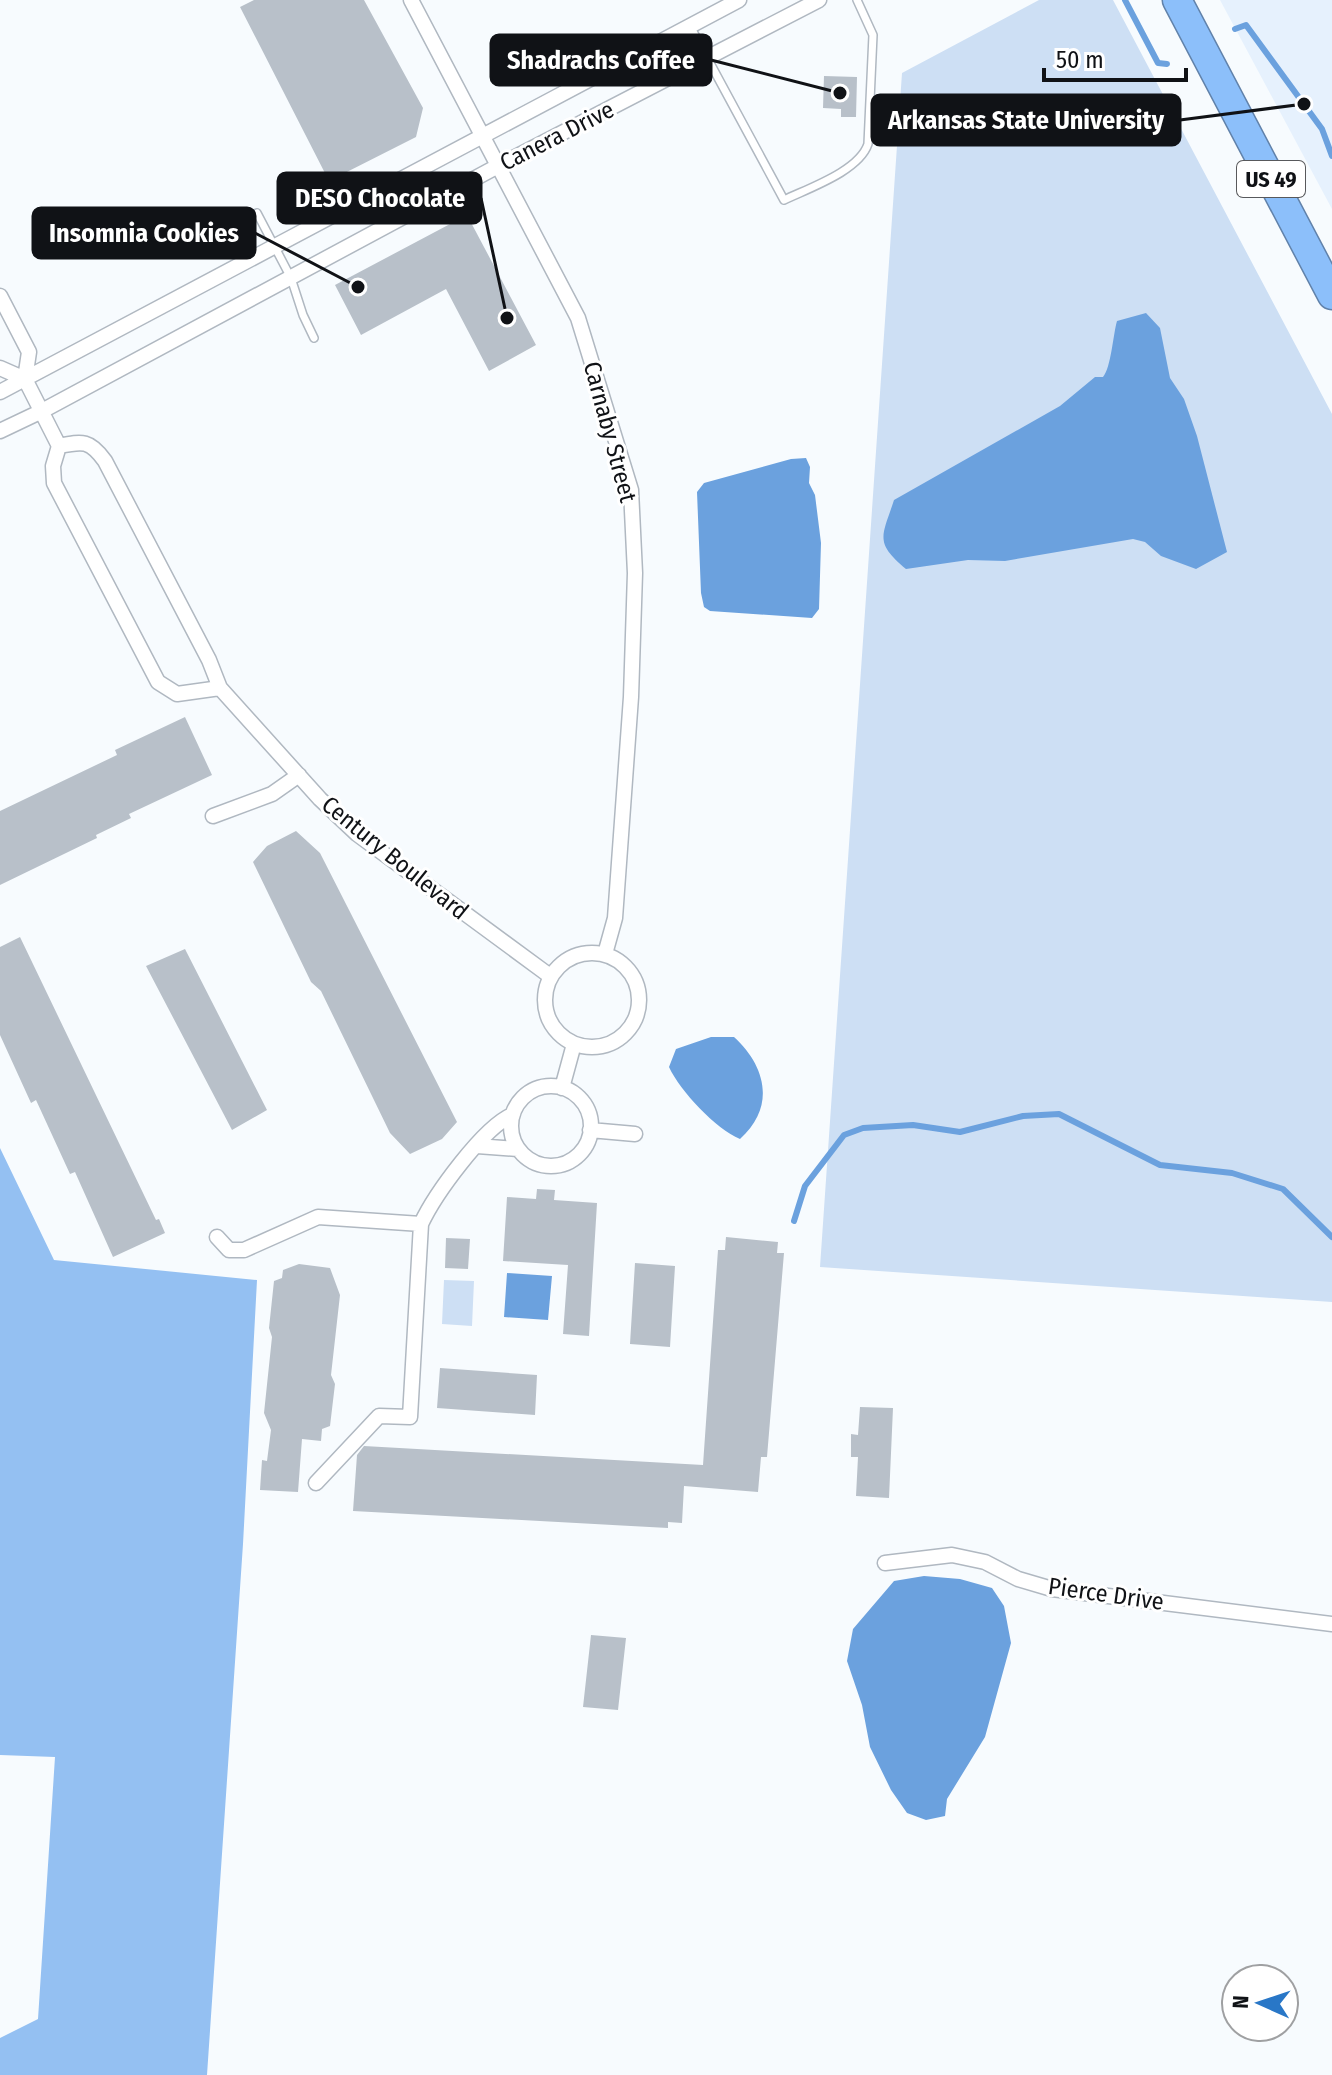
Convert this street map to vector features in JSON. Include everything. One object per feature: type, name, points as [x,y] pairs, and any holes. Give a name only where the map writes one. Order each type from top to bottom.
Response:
[{"type":"highway","name":"US 49","points":[[1177,0],[1332,295]]},
{"type":"street","name":"Carnaby Street","points":[[411,0],[578,318],[631,490],[635,573],[631,697],[615,918],[605,954]]},
{"type":"street","name":"Canera Drive","points":[[0,392],[739,0]]},
{"type":"street","name":"Canera Drive","points":[[0,431],[498,166],[819,0]]},
{"type":"street","points":[[0,296],[29,352],[25,379],[59,446],[53,466],[54,483],[158,682],[177,694],[220,688]]},
{"type":"street","points":[[0,368],[25,379]]},
{"type":"street","name":"Century Boulevard","points":[[59,446],[79,442],[95,447],[209,660],[220,688],[320,799],[357,834],[550,976]]},
{"type":"street","points":[[213,816],[272,794],[299,775]]},
{"type":"street","points":[[589,952],[605,954],[630,971],[640,1000],[637,1016],[618,1040],[604,1046],[574,1044],[560,1035],[547,1014],[545,991],[550,976],[560,964],[574,955],[589,952]]},
{"type":"street","points":[[562,1088],[574,1044]]},
{"type":"street","points":[[316,1483],[379,1416],[410,1417],[421,1224],[430,1206],[477,1146],[499,1121],[512,1115],[526,1094],[549,1086],[574,1094],[584,1104],[590,1130],[581,1152],[561,1165],[537,1164],[518,1149],[512,1138],[512,1115]]},
{"type":"street","points":[[590,1130],[635,1134]]},
{"type":"street","points":[[477,1146],[518,1149]]},
{"type":"street","points":[[217,1237],[229,1250],[244,1250],[318,1217],[421,1224]]},
{"type":"street","name":"Pierce Drive","points":[[885,1563],[952,1555],[985,1562],[1018,1579],[1052,1589],[1332,1624]]},
{"type":"lane","points":[[690,25],[784,200],[851,167],[865,153],[873,35],[857,0]]},
{"type":"lane","points":[[257,213],[291,278],[314,338]]},
{"type":"shaded area","points":[[1039,0],[1113,0],[1332,414],[1332,1302],[820,1267],[902,73]]},
{"type":"shaded area","points":[[1220,0],[1332,0],[1332,209]]},
{"type":"shaded area","points":[[1146,313],[1160,328],[1170,378],[1184,399],[1197,436],[1227,552],[1196,569],[1161,556],[1145,542],[1133,539],[1005,561],[968,560],[906,569],[896,560],[885,545],[884,538],[894,500],[1060,406],[1095,377],[1103,377],[1110,359],[1117,321]]},
{"type":"shaded area","points":[[806,458],[810,467],[809,483],[815,495],[821,543],[819,609],[812,618],[710,611],[704,607],[701,593],[697,492],[704,483],[791,459]]},
{"type":"shaded area","points":[[711,1037],[734,1037],[754,1061],[759,1074],[762,1100],[759,1114],[740,1139],[720,1127],[700,1108],[681,1087],[669,1067],[676,1049]]},
{"type":"shaded area","points":[[0,1148],[54,1260],[257,1280],[243,1544],[207,2075],[0,2075],[0,2038],[38,2019],[55,1757],[0,1755]]},
{"type":"shaded area","points":[[507,1273],[552,1276],[548,1320],[504,1317]]},
{"type":"shaded area","points":[[444,1280],[474,1281],[472,1326],[442,1324]]},
{"type":"shaded area","points":[[924,1576],[960,1579],[992,1588],[1004,1606],[1011,1643],[985,1737],[947,1799],[945,1816],[926,1820],[907,1813],[891,1790],[870,1747],[862,1705],[847,1661],[853,1629],[894,1581]]},
{"type":"building","points":[[254,0],[364,0],[423,108],[416,137],[329,181],[240,7]]},
{"type":"building","points":[[824,76],[857,77],[856,117],[841,117],[841,109],[823,108]]},
{"type":"building","points":[[467,215],[536,345],[489,371],[446,289],[361,335],[335,285]]},
{"type":"building","points":[[185,717],[212,775],[129,814],[131,818],[96,835],[97,838],[0,885],[0,811],[117,755],[115,750]]},
{"type":"building","points":[[296,831],[320,853],[457,1122],[442,1139],[410,1154],[390,1133],[321,991],[311,982],[253,862],[267,846]]},
{"type":"building","points":[[20,937],[165,1233],[113,1257],[75,1172],[70,1174],[36,1100],[31,1103],[0,1035],[0,947]]},
{"type":"building","points":[[185,949],[267,1110],[232,1130],[146,966]]},
{"type":"building","points":[[537,1189],[555,1190],[554,1200],[597,1203],[589,1336],[563,1334],[568,1265],[503,1261],[507,1197],[536,1199]]},
{"type":"building","points":[[726,1237],[778,1242],[777,1253],[784,1253],[767,1457],[761,1457],[758,1492],[684,1486],[682,1523],[668,1522],[668,1528],[353,1511],[357,1455],[364,1446],[703,1465],[718,1250],[725,1250]]},
{"type":"building","points":[[446,1238],[470,1239],[468,1269],[445,1268]]},
{"type":"building","points":[[635,1263],[675,1266],[670,1347],[630,1344]]},
{"type":"building","points":[[299,1264],[330,1268],[340,1295],[331,1375],[335,1384],[330,1426],[322,1429],[321,1441],[302,1439],[298,1492],[260,1490],[262,1460],[267,1461],[271,1430],[264,1413],[274,1281],[282,1278],[283,1270]]},
{"type":"building","points":[[440,1368],[537,1375],[535,1415],[437,1408]]},
{"type":"building","points":[[860,1407],[893,1408],[889,1498],[856,1496],[858,1457],[851,1457],[851,1434],[858,1435]]},
{"type":"building","points":[[591,1635],[626,1638],[618,1710],[583,1707]]},
{"type":"waterway","points":[[1125,0],[1158,63],[1167,64]]},
{"type":"waterway","points":[[1235,29],[1246,25],[1322,129],[1332,156]]},
{"type":"waterway","points":[[794,1221],[805,1186],[844,1135],[863,1128],[913,1125],[960,1132],[1023,1116],[1059,1114],[1160,1165],[1232,1173],[1283,1189],[1332,1237]]},
{"type":"place","name":"Shadrachs Coffee","points":[[840,93]]},
{"type":"place","name":"Arkansas State University","points":[[1304,104]]},
{"type":"place","name":"Insomnia Cookies","points":[[358,287]]},
{"type":"place","name":"DESO Chocolate","points":[[507,318]]}]
